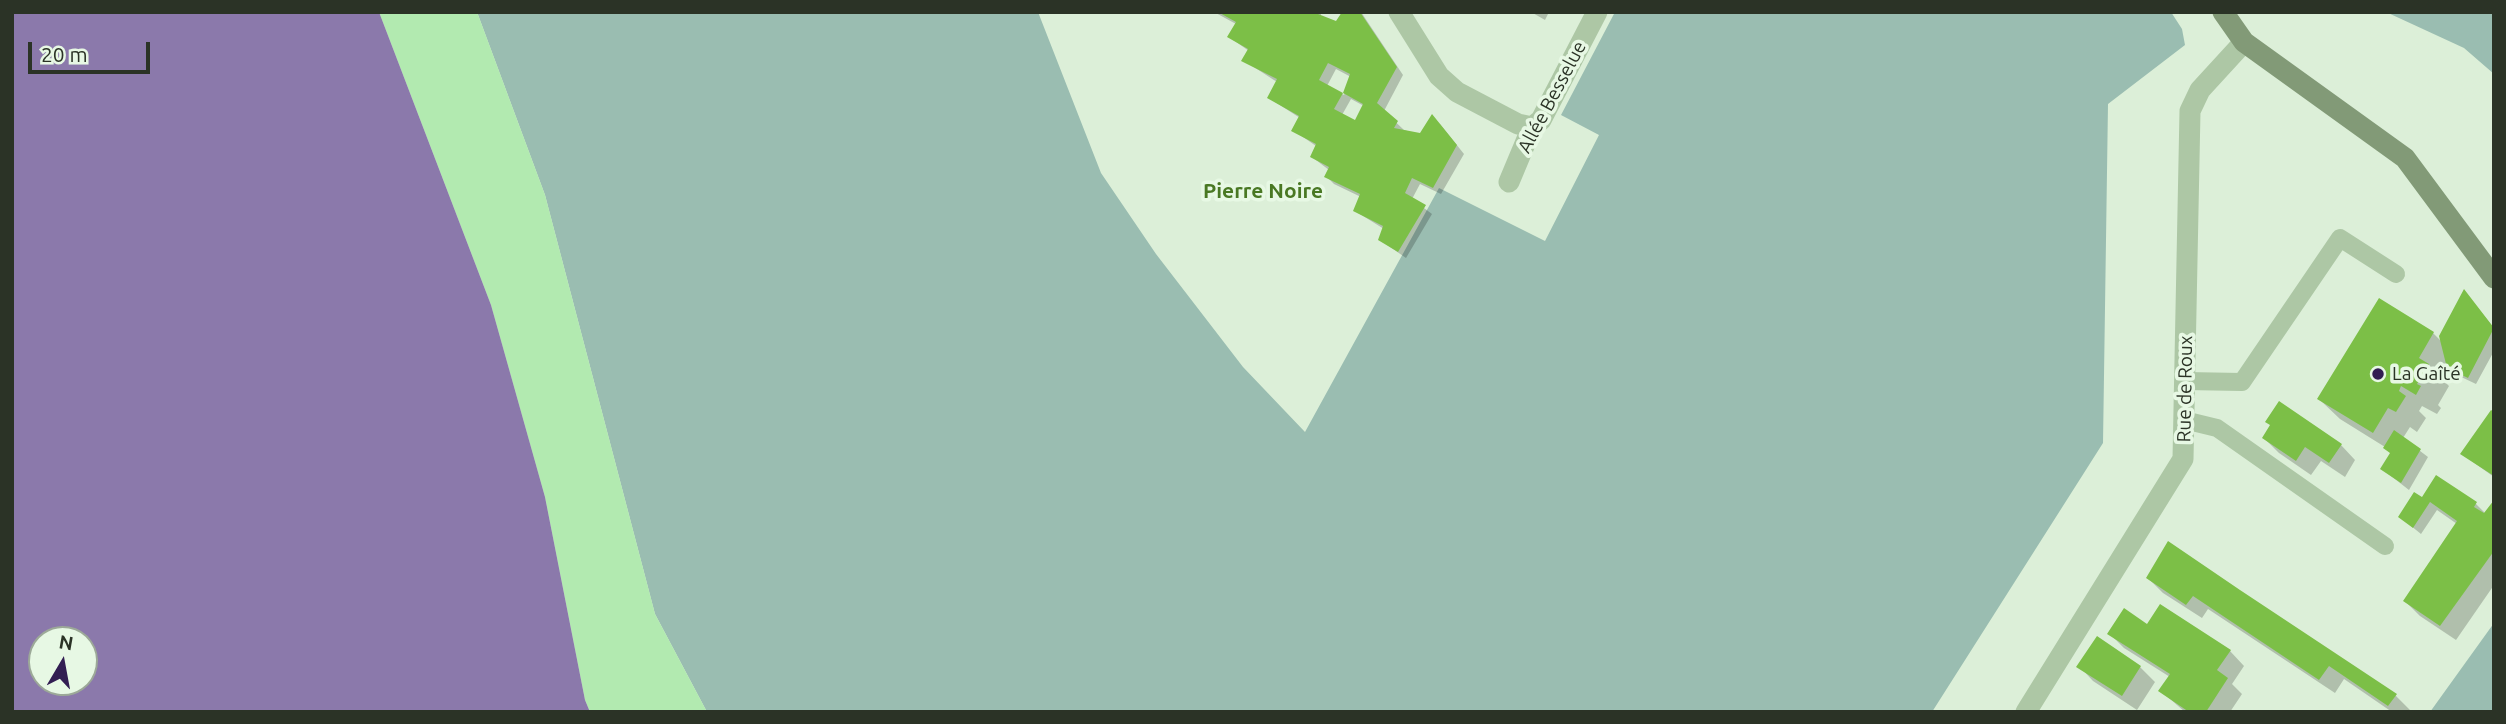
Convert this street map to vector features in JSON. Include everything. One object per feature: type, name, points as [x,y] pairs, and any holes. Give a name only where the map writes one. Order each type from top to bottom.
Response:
[{"type":"street","points":[[1399,12],[1439,76],[1457,92],[1518,124],[1532,127]]},
{"type":"street","name":"Allée Besselue","points":[[1509,182],[1532,127],[1541,120],[1597,12]]},
{"type":"street","points":[[2223,12],[2244,42],[2405,158],[2494,278]]},
{"type":"street","name":"Rue de Roux","points":[[2026,712],[2183,459],[2190,111],[2200,90],[2244,42]]},
{"type":"lane","points":[[2185,381],[2242,382],[2340,238],[2396,274]]},
{"type":"lane","points":[[2184,420],[2217,428],[2385,546]]},
{"type":"shaded area","points":[[12,12],[379,12],[491,305],[545,497],[585,700],[590,712],[12,712]]},
{"type":"shaded area","points":[[477,12],[1038,12],[1101,173],[1156,254],[1243,367],[1305,432],[1439,188],[1545,241],[1599,135],[1561,115],[1615,12],[2171,12],[2182,29],[2185,45],[2108,104],[2103,443],[1932,712],[707,712],[655,614],[545,195]]},
{"type":"shaded area","points":[[2386,12],[2494,12],[2494,74],[2464,48]]},
{"type":"shaded area","points":[[2494,623],[2494,712],[2430,712]]},
{"type":"sand","points":[[379,12],[477,12],[545,195],[655,614],[707,712],[590,712],[585,700],[545,497],[491,305]]},
{"type":"building","points":[[1218,12],[1313,12],[1336,21],[1342,12],[1360,12],[1397,67],[1377,103],[1398,121],[1394,128],[1420,133],[1432,114],[1457,145],[1433,188],[1412,178],[1405,193],[1426,205],[1398,252],[1378,240],[1383,226],[1353,211],[1360,194],[1324,177],[1329,167],[1310,157],[1316,144],[1291,131],[1299,116],[1267,98],[1277,79],[1241,61],[1248,49],[1227,37],[1236,22]],"holes":[[[1328,63],[1350,74],[1343,93],[1319,80]],[[1343,93],[1363,104],[1355,120],[1334,109]]]},
{"type":"building","points":[[2464,289],[2494,328],[2468,378],[2447,368],[2439,336]]},
{"type":"building","name":"La Gaîté","points":[[2379,298],[2434,332],[2419,358],[2429,364],[2417,384],[2421,386],[2416,395],[2401,386],[2399,391],[2406,396],[2396,412],[2388,408],[2373,433],[2317,399]]},
{"type":"building","points":[[2279,401],[2342,444],[2329,463],[2305,447],[2296,461],[2262,438],[2270,425],[2265,422]]},
{"type":"building","points":[[2491,410],[2494,412],[2494,476],[2460,454]]},
{"type":"building","points":[[2394,430],[2421,449],[2401,483],[2380,469],[2390,453],[2383,448]]},
{"type":"building","points":[[2436,475],[2477,502],[2474,507],[2484,513],[2494,500],[2494,551],[2440,626],[2403,601],[2457,521],[2430,502],[2413,528],[2398,517],[2414,492],[2422,497]]},
{"type":"building","points":[[2168,541],[2397,694],[2388,706],[2329,666],[2319,680],[2193,596],[2186,605],[2146,578]]},
{"type":"building","points":[[2160,604],[2231,650],[2217,670],[2228,678],[2206,712],[2189,712],[2158,691],[2170,674],[2107,634],[2124,608],[2147,624]]},
{"type":"building","points":[[2097,636],[2141,666],[2122,696],[2076,667]]},
{"type":"place","name":"La Gaîté","points":[[2378,374]]},
{"type":"district","name":"Pierre Noire","points":[[1263,191]]}]
